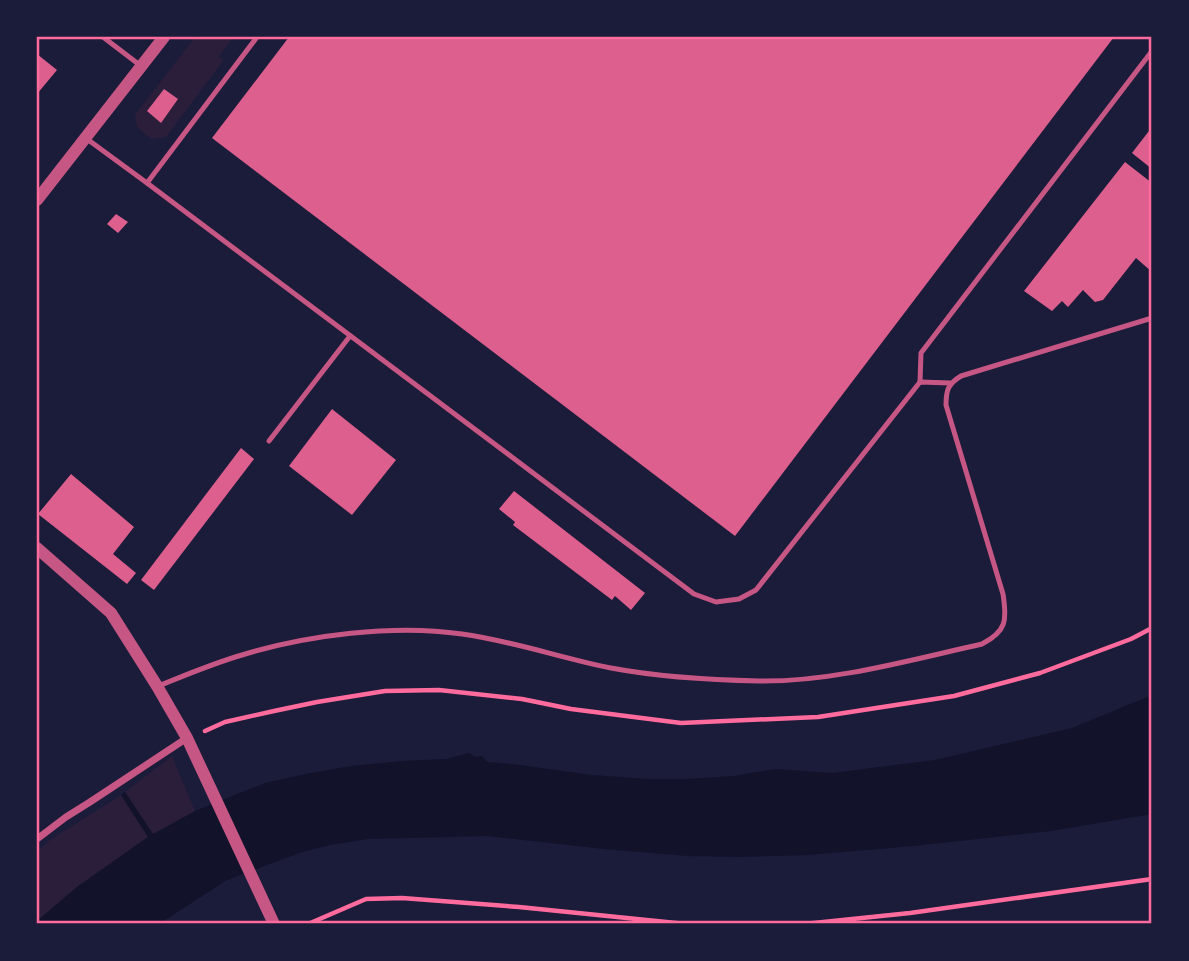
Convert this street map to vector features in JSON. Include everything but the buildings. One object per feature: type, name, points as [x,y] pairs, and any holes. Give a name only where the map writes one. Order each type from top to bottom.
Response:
[{"type":"street","points":[[37,200],[164,37]]},
{"type":"street","points":[[37,548],[111,613],[189,743],[274,924]]},
{"type":"street","points":[[37,839],[66,817],[189,743]]},
{"type":"lane","points":[[103,37],[141,66]]},
{"type":"lane","points":[[146,183],[257,37]]},
{"type":"lane","points":[[86,138],[694,594],[716,602],[739,599],[756,590],[920,382],[921,353],[1152,51]]},
{"type":"lane","points":[[157,686],[243,654],[351,634],[404,630],[461,634],[615,668],[685,677],[761,681],[811,678],[887,666],[982,643],[995,637],[1004,627],[1006,611],[946,405],[946,392],[951,383],[961,376],[1152,318]]},
{"type":"lane","points":[[269,441],[349,336]]},
{"type":"lane","points":[[920,382],[951,383]]},
{"type":"path","points":[[189,743],[225,722],[317,702],[385,691],[453,691],[681,723],[818,717],[954,696],[1027,677],[1131,639],[1152,628]]},
{"type":"path","points":[[804,924],[910,914],[1152,879]]},
{"type":"path","points":[[308,924],[366,899],[402,898],[686,924]]},
{"type":"shaded area","points":[[195,37],[234,37],[219,56],[223,61],[166,137],[151,139],[137,127],[135,115]]},
{"type":"shaded area","points":[[1152,695],[1152,814],[1051,831],[807,855],[688,856],[487,836],[368,839],[299,853],[227,880],[159,924],[37,924],[37,921],[77,887],[148,837],[121,795],[125,792],[153,834],[195,811],[265,783],[351,766],[446,759],[469,753],[475,757],[482,756],[487,762],[647,779],[733,776],[776,769],[832,773],[935,760],[1072,728]]},
{"type":"shaded area","points":[[172,756],[195,811],[153,835],[125,792]]},
{"type":"shaded area","points":[[121,795],[148,837],[77,887],[37,921],[37,852],[50,840]]}]
